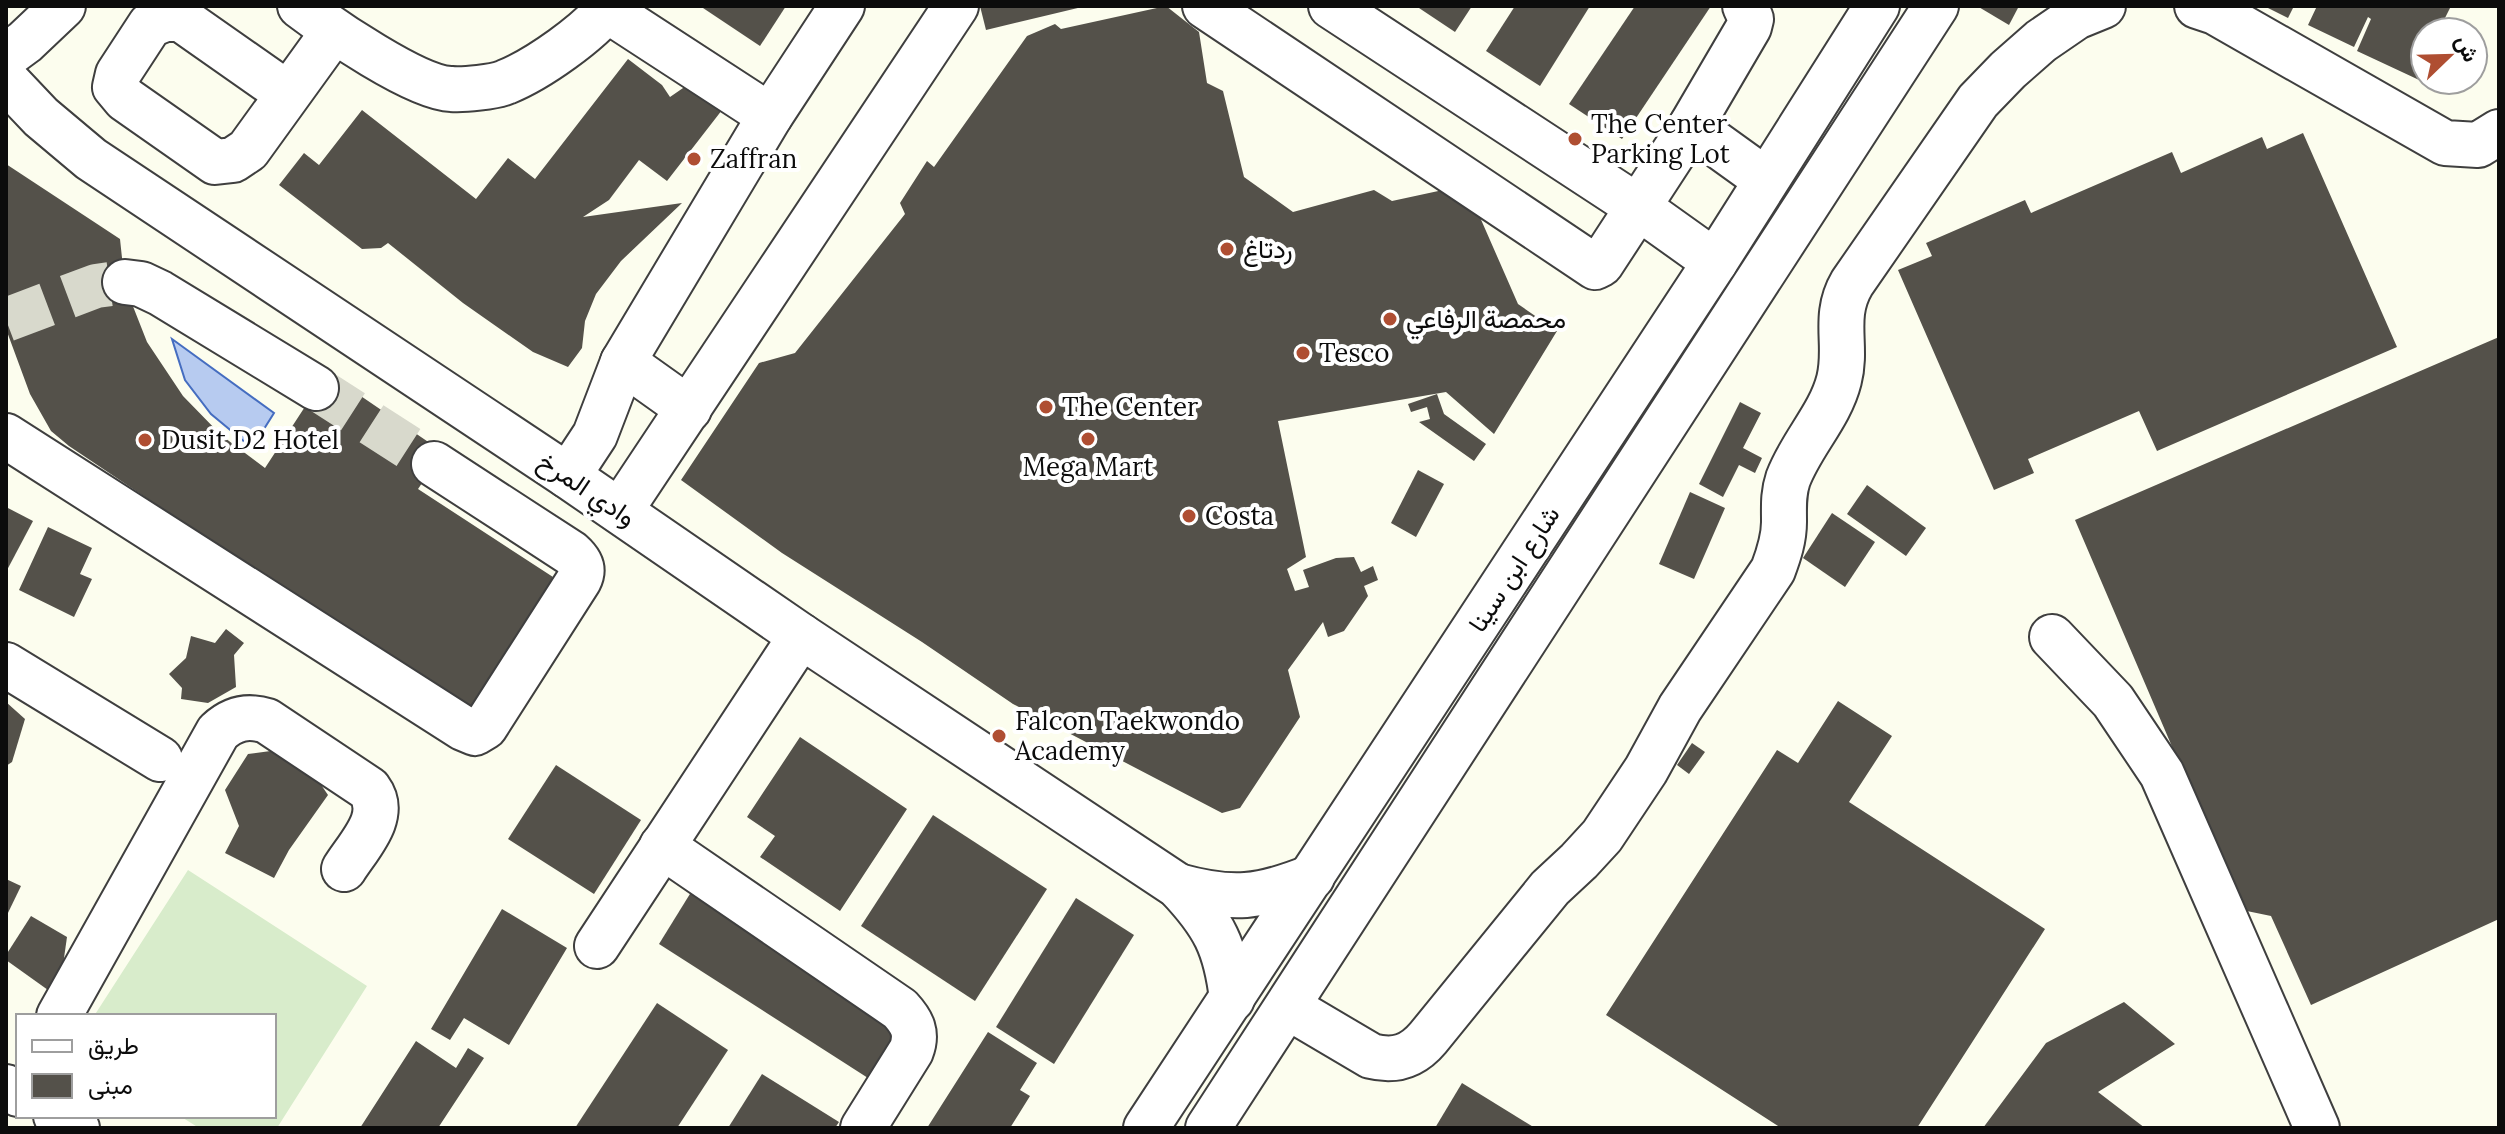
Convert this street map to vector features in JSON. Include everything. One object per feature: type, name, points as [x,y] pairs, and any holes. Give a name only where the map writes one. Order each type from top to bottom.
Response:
[{"type":"street","points":[[6,56],[63,6]]},
{"type":"street","points":[[568,476],[595,435],[623,362],[770,116],[842,6]]},
{"type":"street","points":[[620,511],[956,6]]},
{"type":"street","points":[[1205,6],[1595,267],[1601,264],[1691,126],[1747,16]]},
{"type":"street","points":[[1331,6],[1638,207],[1715,262]]},
{"type":"street","name":"شارع ابن سينا","points":[[1146,1128],[1715,262],[1877,6]]},
{"type":"street","name":"شارع ابن سينا","points":[[1208,1128],[1936,6]]},
{"type":"street","points":[[1288,1007],[1371,1056],[1386,1060],[1412,1053],[1428,1038],[1550,888],[1602,836],[1646,770],[1680,708],[1773,570],[1780,553],[1782,508],[1790,474],[1835,392],[1842,360],[1841,310],[1844,296],[1978,101],[2041,41],[2076,17],[2103,6]]},
{"type":"street","points":[[2197,6],[2215,12],[2445,143],[2478,145],[2499,132]]},
{"type":"street","points":[[288,94],[317,18],[411,75],[449,90],[503,84],[554,56],[609,8],[770,116]]},
{"type":"street","name":"وادي المرخ","points":[[6,80],[41,117],[91,159],[1178,886],[1200,909],[1218,937],[1228,967],[1232,999]]},
{"type":"street","points":[[1691,126],[1766,180]]},
{"type":"street","points":[[125,282],[141,284],[160,293],[316,388]]},
{"type":"street","points":[[623,362],[689,409]]},
{"type":"street","points":[[6,436],[475,733],[485,727],[579,580],[582,565],[571,553],[434,464]]},
{"type":"street","points":[[597,946],[801,636]]},
{"type":"street","points":[[2052,637],[2113,701],[2162,774],[2317,1128]]},
{"type":"street","points":[[6,665],[160,759]]},
{"type":"street","points":[[60,1014],[218,732],[227,724],[239,718],[254,717],[267,721],[369,789],[375,797],[376,818],[344,869]]},
{"type":"street","points":[[662,846],[900,1009],[907,1018],[914,1029],[915,1041],[863,1128]]},
{"type":"street","name":"وادي المرخ","points":[[1178,886],[1211,895],[1246,896],[1280,890],[1312,877]]},
{"type":"street","points":[[60,1118],[77,1128]]},
{"type":"green space","points":[[188,870],[367,986],[277,1128],[199,1128],[183,1118],[276,1118],[276,1014],[95,1014]]},
{"type":"water","points":[[172,339],[274,413],[252,448],[211,414],[185,380]]},
{"type":"building","points":[[700,6],[786,6],[760,46]]},
{"type":"building","points":[[980,6],[1082,6],[1082,7],[986,30]]},
{"type":"building","name":"The Center","points":[[1166,6],[1199,32],[1207,83],[1223,91],[1244,177],[1293,212],[1374,190],[1392,201],[1443,190],[1479,215],[1518,304],[1557,331],[1494,434],[1446,392],[1278,421],[1306,557],[1287,569],[1295,591],[1309,587],[1303,570],[1336,558],[1354,557],[1361,572],[1373,566],[1378,580],[1364,586],[1368,596],[1344,631],[1328,637],[1323,622],[1288,670],[1300,717],[1240,808],[1222,813],[1013,704],[782,553],[681,480],[759,363],[795,353],[905,214],[900,203],[927,161],[934,167],[1027,36],[1055,24],[1061,29]]},
{"type":"building","points":[[1416,6],[1472,6],[1455,32]]},
{"type":"building","points":[[1515,6],[1590,6],[1540,86],[1486,51]]},
{"type":"building","points":[[1635,6],[1711,6],[1622,139],[1569,104]]},
{"type":"building","points":[[1977,6],[2019,6],[2009,25]]},
{"type":"building","points":[[2264,6],[2294,6],[2288,18]]},
{"type":"building","points":[[2317,6],[2451,6],[2446,16],[2409,16],[2409,75],[2357,51],[2371,19],[2368,17],[2354,47],[2308,25]]},
{"type":"building","points":[[628,59],[662,85],[670,97],[699,77],[729,101],[667,181],[639,160],[609,200],[583,217],[682,203],[621,261],[596,294],[585,321],[582,348],[568,367],[533,352],[463,303],[388,243],[381,248],[362,249],[279,185],[304,153],[319,165],[362,110],[476,199],[508,158],[535,179]]},
{"type":"building","points":[[2303,133],[2397,347],[2157,451],[2139,411],[2028,459],[2034,473],[1994,490],[1898,270],[1932,256],[1926,243],[2025,200],[2031,213],[2172,152],[2181,173],[2262,137],[2267,149]]},
{"type":"building","name":"Dusit D2 Hotel","points":[[6,164],[120,239],[125,286],[147,342],[183,396],[221,435],[265,468],[327,373],[443,452],[418,489],[553,577],[473,714],[388,660],[51,431],[30,394],[6,329]]},
{"type":"building","points":[[2499,337],[2499,919],[2311,1005],[2271,916],[2242,910],[2075,520]]},
{"type":"building","points":[[1437,394],[1444,414],[1486,444],[1474,461],[1419,422],[1430,419],[1427,407],[1411,412],[1408,404]]},
{"type":"building","points":[[1740,402],[1761,413],[1743,448],[1762,458],[1755,473],[1739,465],[1723,497],[1699,484]]},
{"type":"building","points":[[1418,470],[1444,484],[1416,537],[1391,523]]},
{"type":"building","points":[[1867,485],[1926,528],[1906,556],[1847,514]]},
{"type":"building","points":[[1690,492],[1725,508],[1694,579],[1659,564]]},
{"type":"building","points":[[6,507],[33,521],[6,572]]},
{"type":"building","points":[[1832,513],[1875,542],[1845,587],[1803,558]]},
{"type":"building","points":[[48,527],[92,548],[80,574],[92,579],[74,617],[19,590]]},
{"type":"building","points":[[226,629],[244,643],[234,655],[236,687],[208,703],[181,699],[182,688],[169,674],[186,658],[191,636],[215,643]]},
{"type":"building","points":[[1838,701],[1892,736],[1849,802],[2045,929],[1917,1128],[1781,1128],[1606,1015],[1777,750],[1798,763]]},
{"type":"building","points":[[6,702],[25,719],[12,762],[6,766]]},
{"type":"building","points":[[800,737],[907,809],[840,911],[760,857],[775,836],[747,817]]},
{"type":"building","points":[[1692,743],[1705,752],[1689,774],[1677,765]]},
{"type":"building","points":[[278,750],[311,770],[328,795],[289,850],[274,878],[225,853],[239,826],[225,790],[248,754]]},
{"type":"building","points":[[556,765],[641,820],[594,894],[508,839]]},
{"type":"building","points":[[933,815],[1047,889],[975,1001],[861,926]]},
{"type":"building","points":[[6,879],[21,886],[6,917]]},
{"type":"building","points":[[693,889],[902,1024],[868,1078],[659,944]]},
{"type":"building","points":[[1076,898],[1134,935],[1054,1064],[996,1027]]},
{"type":"building","points":[[502,909],[567,948],[509,1045],[464,1018],[450,1040],[431,1029]]},
{"type":"building","points":[[31,916],[67,937],[62,972],[48,990],[6,960],[6,955]]},
{"type":"building","points":[[2124,1002],[2175,1044],[2098,1092],[2145,1128],[1983,1128],[2046,1043]]},
{"type":"building","points":[[657,1003],[728,1050],[677,1128],[575,1128]]},
{"type":"building","points":[[988,1032],[1037,1063],[1020,1090],[1030,1096],[1010,1128],[927,1128]]},
{"type":"building","points":[[416,1041],[456,1068],[468,1048],[484,1058],[438,1128],[360,1128]]},
{"type":"building","points":[[762,1074],[839,1122],[835,1128],[728,1128]]},
{"type":"building","points":[[1462,1083],[1535,1128],[1435,1128]]},
{"type":"tunnel","points":[[6,320],[96,286],[125,282]]},
{"type":"tunnel","points":[[316,388],[434,464]]},
{"type":"place","name":"The Center Parking Lot","points":[[1575,139]]},
{"type":"place","name":"Zaffran","points":[[694,159]]},
{"type":"place","name":"ردتاغ","points":[[1227,249]]},
{"type":"place","name":"محمصة الرفاعي","points":[[1390,319]]},
{"type":"place","name":"Tesco","points":[[1303,353]]},
{"type":"place","name":"The Center","points":[[1046,407]]},
{"type":"place","name":"Mega Mart","points":[[1088,439]]},
{"type":"place","name":"Dusit D2 Hotel","points":[[145,440]]},
{"type":"place","name":"Costa","points":[[1189,516]]},
{"type":"place","name":"Falcon Taekwondo Academy","points":[[999,736]]}]
